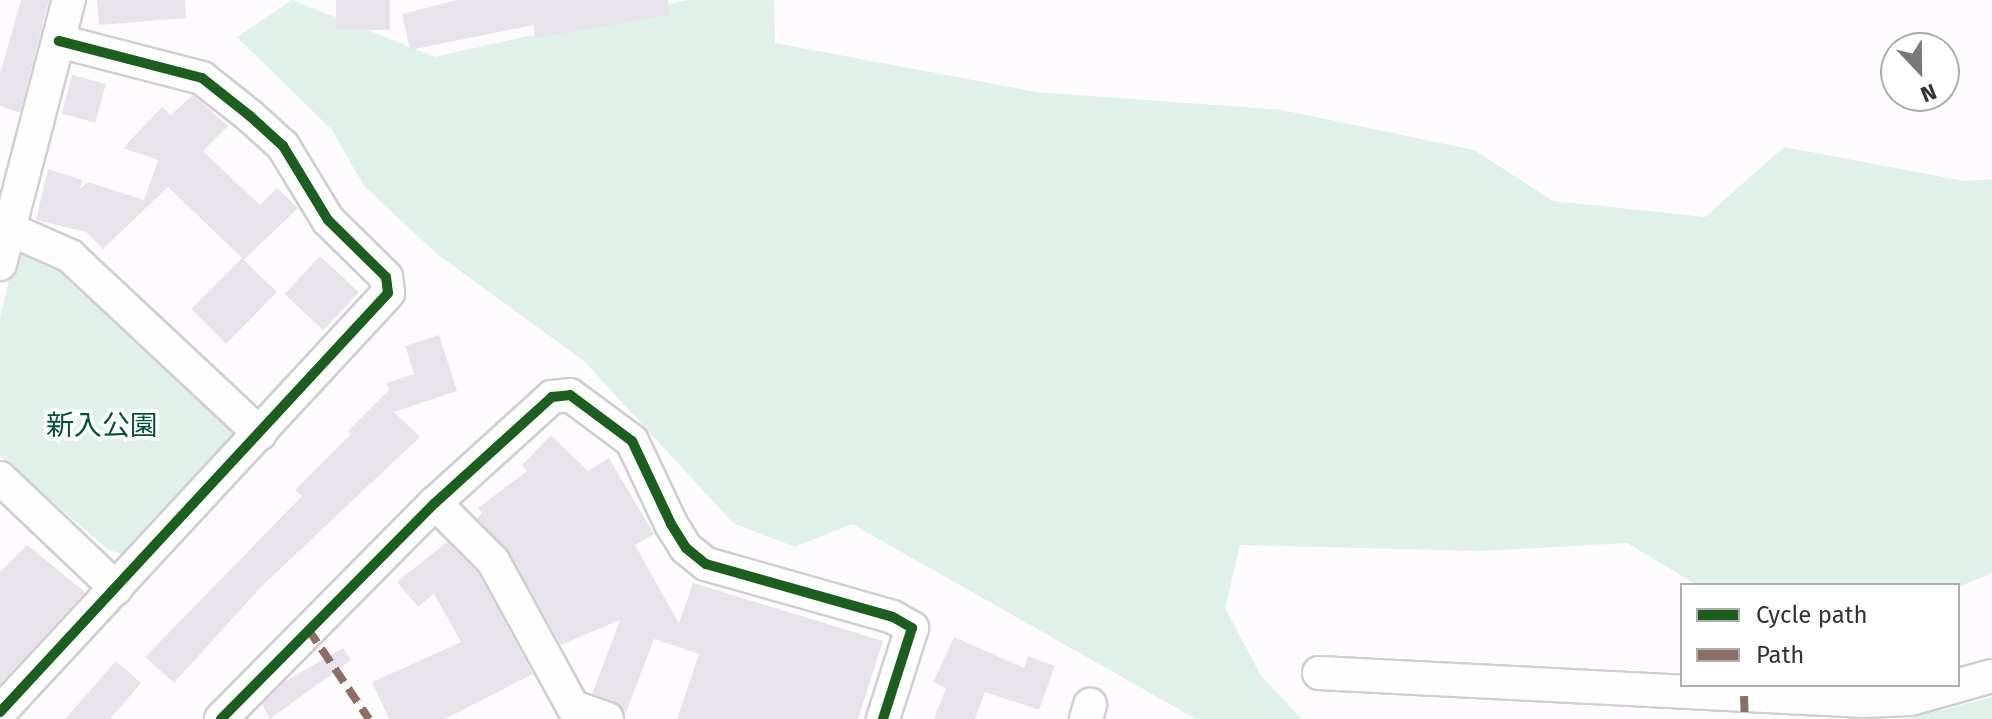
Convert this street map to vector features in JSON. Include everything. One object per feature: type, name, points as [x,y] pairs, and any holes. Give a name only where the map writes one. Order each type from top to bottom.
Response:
[{"type":"street","points":[[0,264],[5,227],[69,0]]},
{"type":"street","points":[[0,712],[378,309],[388,293],[386,277],[328,220],[283,146],[202,78],[59,41]]},
{"type":"street","points":[[5,227],[70,256],[260,434]]},
{"type":"street","points":[[221,719],[435,503],[552,397],[570,395],[632,441],[671,524],[686,548],[706,564],[893,617],[912,628],[883,719]]},
{"type":"street","points":[[0,478],[116,588]]},
{"type":"street","points":[[435,503],[493,561],[573,707],[607,719]]},
{"type":"street","points":[[1319,673],[1864,701],[1910,699],[1953,687]]},
{"type":"street","points":[[1960,685],[1992,676]]},
{"type":"green space","points":[[292,0],[435,57],[687,0],[774,0],[775,43],[1036,92],[1282,110],[1474,150],[1553,201],[1705,217],[1784,147],[1964,181],[1992,179],[1992,573],[1960,586],[1960,583],[1694,583],[1627,543],[1481,551],[1240,545],[1225,608],[1261,676],[1302,719],[1196,719],[852,524],[795,547],[733,523],[584,361],[437,254],[364,186],[332,130],[237,37]]},
{"type":"green space","name":"新入公園","points":[[34,251],[51,257],[232,425],[231,444],[122,554],[107,549],[0,456],[0,317],[15,258]]},
{"type":"green space","points":[[1992,697],[1992,719],[1906,719]]},
{"type":"building","points":[[21,0],[49,0],[20,113],[0,106],[0,73]]},
{"type":"building","points":[[97,0],[185,0],[186,18],[99,25]]},
{"type":"building","points":[[336,0],[390,0],[390,30],[336,30]]},
{"type":"building","points":[[458,0],[668,0],[669,15],[535,38],[534,25],[410,50],[402,14]]},
{"type":"building","points":[[72,75],[106,84],[95,123],[62,114]]},
{"type":"building","points":[[193,95],[228,126],[203,151],[260,205],[277,188],[298,208],[244,260],[277,292],[226,344],[191,309],[242,258],[168,187],[103,249],[86,232],[36,220],[48,169],[82,180],[80,189],[88,182],[144,200],[158,160],[123,148],[162,107],[171,115]]},
{"type":"building","points":[[320,256],[359,292],[323,330],[285,294]]},
{"type":"building","points":[[439,335],[457,391],[394,412],[420,437],[262,586],[174,683],[145,657],[302,496],[295,490],[351,434],[348,431],[389,390],[386,383],[414,374],[405,346]]},
{"type":"building","points":[[551,435],[588,471],[609,458],[654,534],[635,545],[679,623],[693,583],[883,641],[858,719],[677,719],[699,654],[654,639],[626,713],[614,701],[592,694],[620,620],[561,645],[509,552],[477,518],[482,513],[478,508],[527,471],[522,465]]},
{"type":"building","points":[[447,542],[478,573],[533,674],[445,719],[389,719],[372,682],[461,642],[434,594],[418,607],[397,582]]},
{"type":"building","points":[[27,545],[85,592],[0,684],[0,572]]},
{"type":"building","points":[[954,637],[1024,668],[1028,656],[1055,666],[1039,710],[985,692],[975,719],[934,719],[946,688],[933,682]]},
{"type":"building","points":[[343,648],[351,660],[270,719],[262,705],[286,681]]},
{"type":"building","points":[[116,661],[141,683],[110,719],[65,719]]},
{"type":"marked path","points":[[308,629],[369,719]]},
{"type":"marked path","points":[[1744,696],[1745,719]]},
{"type":"cycle path","points":[[0,712],[388,293],[386,277],[328,220],[283,146],[202,78],[59,41]]},
{"type":"cycle path","points":[[221,719],[435,503],[552,397],[570,395],[632,441],[671,524],[686,548],[706,564],[893,617],[912,628],[883,719]]}]
